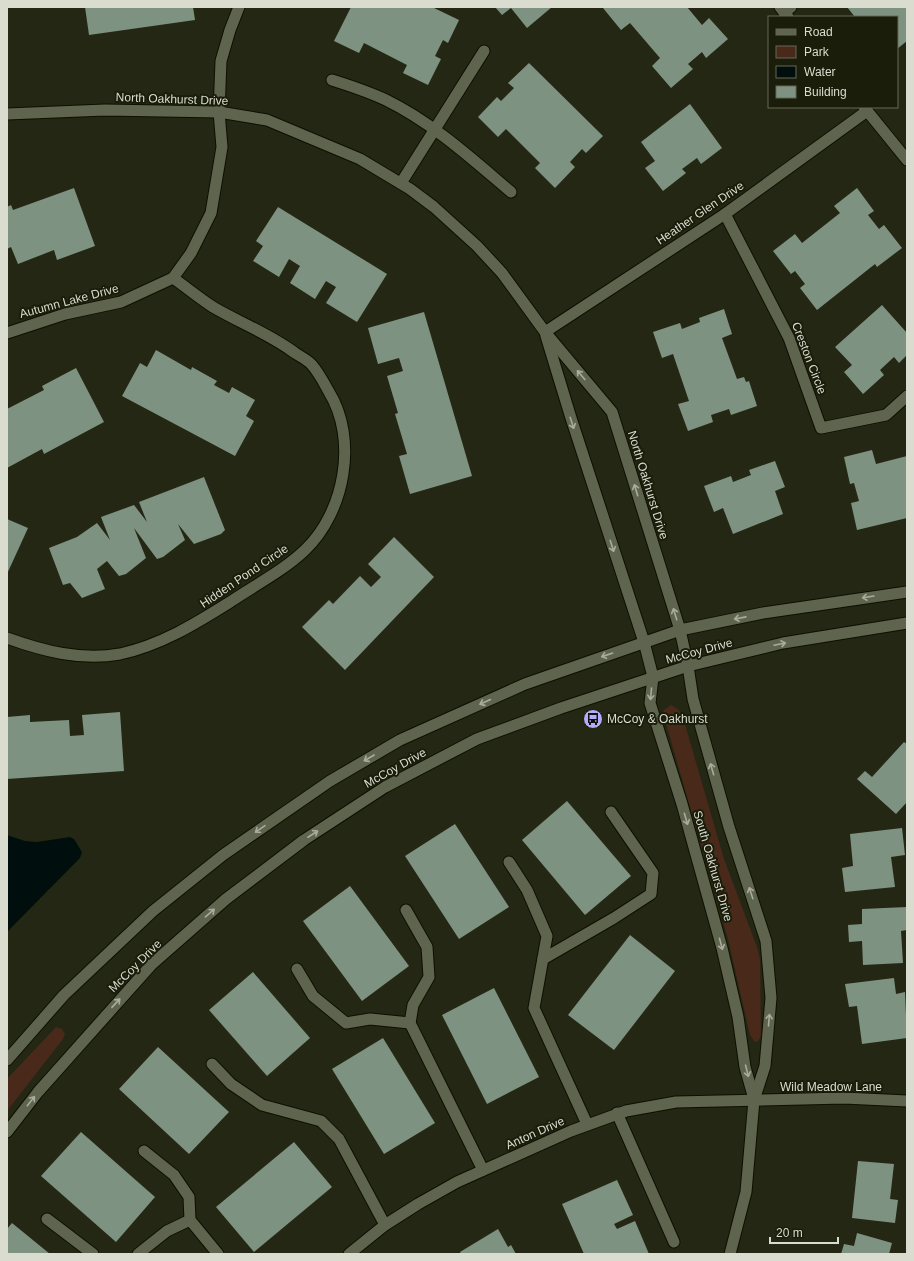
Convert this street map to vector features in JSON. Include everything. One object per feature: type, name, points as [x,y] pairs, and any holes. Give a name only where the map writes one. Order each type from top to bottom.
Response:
[{"type":"street","name":"Autumn Lake Drive","points":[[7,333],[23,326],[65,314],[121,302],[173,278],[191,253],[211,213],[222,147],[219,112],[221,61],[230,30],[239,7]]},
{"type":"street","points":[[401,183],[484,51]]},
{"type":"street","points":[[332,80],[388,101],[435,130],[511,192]]},
{"type":"street","name":"Heather Glen Drive","points":[[545,332],[725,214],[865,109],[907,160]]},
{"type":"street","name":"North Oakhurst Drive","points":[[7,114],[105,110],[219,112],[267,120],[360,159],[401,183],[434,207],[477,246],[502,273],[545,332],[612,412],[680,630],[688,666]]},
{"type":"street","name":"Creston Circle","points":[[725,214],[789,338],[821,428],[886,415],[907,396]]},
{"type":"street","name":"Hidden Pond Circle","points":[[7,638],[38,649],[68,655],[86,655],[119,654],[167,638],[191,626],[287,565],[306,549],[319,532],[331,510],[343,479],[346,444],[341,417],[330,393],[311,364],[282,343],[212,307],[173,278]]},
{"type":"street","name":"North Oakhurst Drive","points":[[545,332],[571,418],[644,642]]},
{"type":"street","name":"McCoy Drive","points":[[7,1060],[64,995],[153,911],[223,855],[330,781],[400,740],[525,684],[680,630],[763,613],[907,592]]},
{"type":"street","name":"McCoy Drive","points":[[7,1132],[43,1086],[152,964],[226,899],[304,840],[385,787],[477,739],[560,708],[652,677],[688,666],[783,643],[907,623]]},
{"type":"street","name":"South Oakhurst Drive","points":[[644,642],[652,677],[650,703],[682,804],[722,948],[738,1017],[745,1067],[754,1100]]},
{"type":"street","name":"South Oakhurst Drive","points":[[688,666],[690,690],[729,828],[766,941],[771,998],[765,1066],[754,1100],[746,1192],[730,1254]]},
{"type":"street","points":[[543,959],[614,918],[651,894],[653,873],[611,812]]},
{"type":"street","points":[[509,862],[527,890],[547,936],[534,1008],[587,1124]]},
{"type":"street","points":[[406,910],[427,947],[429,977],[413,1005],[410,1023],[483,1170]]},
{"type":"street","points":[[297,969],[312,996],[346,1022],[370,1019],[410,1023]]},
{"type":"street","points":[[212,1064],[231,1084],[262,1105],[321,1121],[339,1139],[386,1225]]},
{"type":"street","name":"Wild Meadow Lane","points":[[754,1100],[844,1098],[907,1100]]},
{"type":"street","name":"Anton Drive","points":[[349,1254],[386,1225],[418,1204],[457,1182],[587,1124],[618,1113],[653,1104],[754,1100]]},
{"type":"street","points":[[618,1113],[674,1242]]},
{"type":"street","points":[[144,1151],[174,1175],[189,1197],[190,1220],[218,1254]]},
{"type":"street","points":[[47,1219],[92,1254]]},
{"type":"street","points":[[138,1254],[167,1231],[190,1220]]},
{"type":"green space","points":[[671,705],[679,710],[684,721],[724,859],[757,947],[760,959],[761,1036],[757,1042],[754,1041],[750,1035],[728,939],[663,713],[664,710]]},
{"type":"green space","points":[[56,1027],[62,1029],[65,1034],[63,1039],[7,1111],[7,1079]]},
{"type":"water","points":[[7,835],[25,841],[37,842],[70,837],[74,839],[82,852],[80,858],[7,932]]},
{"type":"building","points":[[85,7],[193,7],[195,20],[89,35]]},
{"type":"building","points":[[351,7],[432,7],[459,20],[448,43],[443,40],[435,56],[441,59],[428,85],[403,73],[407,65],[364,43],[359,53],[334,41]]},
{"type":"building","points":[[495,7],[552,7],[527,28],[511,8],[502,15]]},
{"type":"building","points":[[687,7],[702,25],[709,18],[728,39],[706,58],[702,52],[688,64],[693,69],[671,88],[652,66],[660,58],[630,23],[621,30],[603,8]]},
{"type":"building","points":[[847,7],[907,7],[907,41],[898,48],[898,16],[854,16]]},
{"type":"building","points":[[529,63],[603,136],[586,153],[582,149],[570,162],[575,167],[555,188],[535,168],[540,163],[506,129],[498,137],[478,117],[497,97],[501,101],[514,88],[508,83]]},
{"type":"building","points":[[690,104],[722,148],[701,164],[697,158],[682,169],[686,173],[663,191],[645,168],[655,161],[641,142]]},
{"type":"building","points":[[74,188],[95,246],[57,260],[54,250],[18,264],[11,247],[7,249],[7,207],[11,205],[13,210]]},
{"type":"building","points":[[857,188],[874,211],[868,215],[879,229],[884,225],[902,248],[877,267],[875,264],[817,310],[800,288],[805,284],[795,271],[791,274],[773,251],[795,234],[802,243],[840,213],[834,206]]},
{"type":"building","points":[[278,207],[387,274],[357,322],[326,303],[336,287],[326,281],[315,299],[290,283],[300,266],[289,259],[279,277],[253,261],[263,246],[256,241]]},
{"type":"building","points":[[882,305],[907,333],[907,355],[899,363],[894,357],[880,370],[884,375],[863,394],[844,372],[852,365],[835,347]]},
{"type":"building","points":[[724,309],[732,334],[722,338],[737,379],[744,377],[746,382],[749,381],[757,406],[731,415],[729,409],[711,415],[713,422],[688,431],[678,404],[689,401],[673,354],[662,358],[653,332],[680,323],[682,329],[700,322],[699,318]]},
{"type":"building","points":[[424,312],[472,476],[410,494],[399,456],[407,454],[395,414],[398,413],[387,376],[403,371],[399,358],[378,364],[368,328]]},
{"type":"building","points":[[156,350],[191,370],[192,367],[217,381],[214,385],[229,393],[232,387],[255,400],[246,416],[254,421],[235,456],[122,396],[140,363],[147,367]]},
{"type":"building","points":[[76,368],[104,422],[44,454],[42,449],[7,468],[7,409],[44,390],[42,386]]},
{"type":"building","points":[[872,450],[876,464],[907,456],[907,518],[857,530],[851,503],[859,501],[854,483],[850,484],[844,457]]},
{"type":"building","points":[[775,461],[785,487],[775,491],[783,514],[733,534],[723,508],[714,512],[704,486],[731,476],[733,482],[751,475],[749,470]]},
{"type":"building","points":[[204,477],[225,530],[221,534],[194,544],[178,524],[185,540],[163,557],[157,559],[134,528],[146,558],[126,574],[119,576],[107,561],[97,569],[105,589],[82,598],[70,583],[63,585],[49,548],[77,537],[97,523],[110,540],[101,517],[134,505],[147,522],[139,502]]},
{"type":"building","points":[[7,519],[28,528],[7,574]]},
{"type":"building","points":[[394,537],[434,577],[345,670],[302,627],[329,600],[333,604],[360,576],[371,587],[381,577],[368,564]]},
{"type":"building","points":[[120,712],[124,771],[7,779],[7,717],[30,715],[30,722],[69,720],[70,736],[84,735],[82,715]]},
{"type":"building","points":[[904,742],[907,744],[907,802],[896,814],[857,779],[865,771],[872,777]]},
{"type":"building","points":[[567,801],[631,876],[585,915],[522,840]]},
{"type":"building","points":[[455,824],[509,907],[459,939],[405,856]]},
{"type":"building","points":[[902,828],[905,855],[891,857],[895,887],[845,892],[842,868],[853,866],[850,834]]},
{"type":"building","points":[[350,886],[409,966],[362,1001],[303,921]]},
{"type":"building","points":[[907,907],[907,930],[901,931],[903,963],[863,965],[862,941],[849,942],[848,925],[862,924],[862,909]]},
{"type":"building","points":[[630,935],[675,971],[614,1050],[568,1015]]},
{"type":"building","points":[[253,972],[310,1038],[267,1076],[209,1010]]},
{"type":"building","points":[[894,978],[896,994],[905,992],[907,1038],[862,1044],[857,1006],[849,1007],[845,984]]},
{"type":"building","points":[[494,988],[539,1077],[487,1104],[442,1015]]},
{"type":"building","points":[[383,1038],[435,1123],[384,1154],[332,1069]]},
{"type":"building","points":[[158,1047],[229,1112],[189,1154],[119,1089]]},
{"type":"building","points":[[81,1132],[155,1197],[116,1242],[41,1176]]},
{"type":"building","points":[[294,1142],[332,1187],[254,1252],[216,1207]]},
{"type":"building","points":[[858,1161],[894,1164],[890,1199],[898,1200],[895,1223],[852,1218]]},
{"type":"building","points":[[617,1180],[633,1215],[614,1224],[617,1229],[635,1221],[649,1254],[584,1254],[562,1204]]},
{"type":"building","points":[[12,1223],[50,1254],[7,1254],[7,1229]]},
{"type":"building","points":[[498,1229],[508,1247],[511,1245],[516,1254],[461,1254],[460,1252]]},
{"type":"building","points":[[857,1233],[892,1243],[889,1254],[841,1254],[844,1244],[854,1246]]},
{"type":"place","name":"McCoy & Oakhurst","points":[[593,719]]}]
